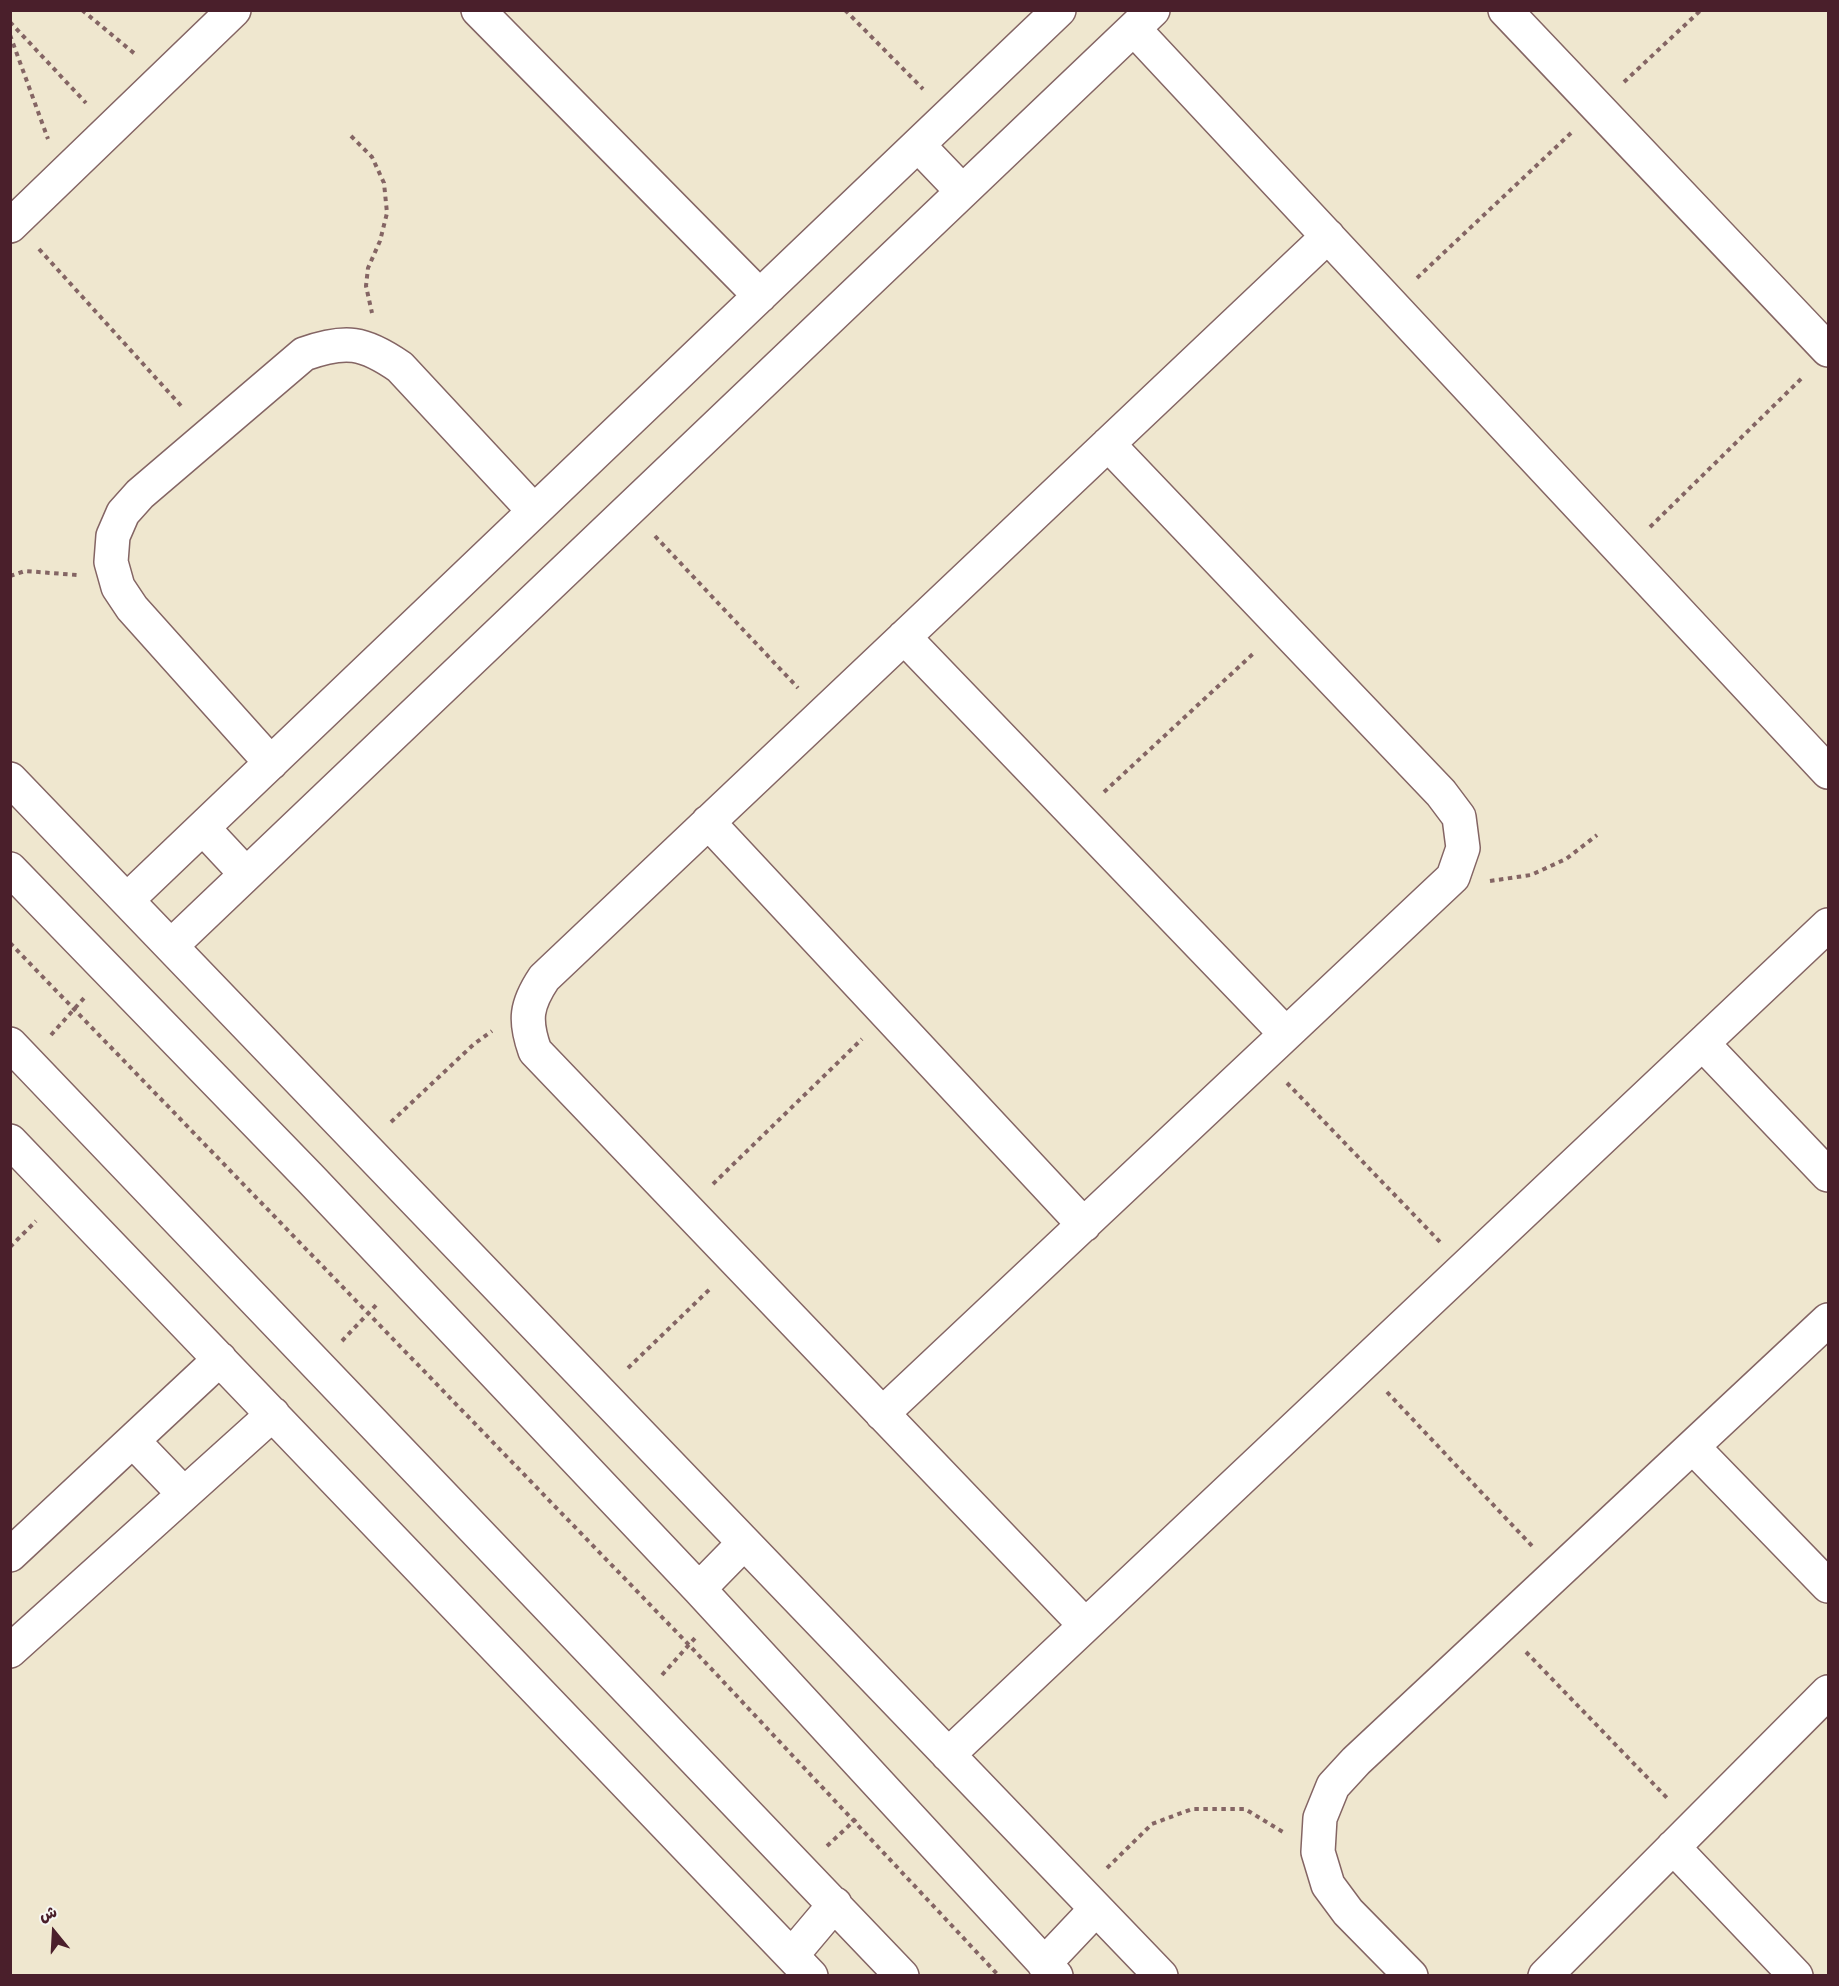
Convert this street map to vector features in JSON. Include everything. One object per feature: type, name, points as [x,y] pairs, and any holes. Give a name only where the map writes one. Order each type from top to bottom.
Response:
[{"type":"street","points":[[12,224],[234,10]]},
{"type":"street","points":[[477,10],[760,296]]},
{"type":"street","points":[[127,900],[1059,10]]},
{"type":"street","points":[[1505,10],[1598,107],[1820,360]]},
{"type":"street","points":[[171,946],[1143,20],[1328,236],[1828,772]]},
{"type":"street","points":[[918,145],[962,191]]},
{"type":"street","points":[[1085,1625],[535,1051],[528,1033],[527,1013],[533,994],[544,978],[1328,236]]},
{"type":"street","points":[[271,763],[132,608],[118,587],[111,562],[113,536],[123,513],[140,494],[304,354],[328,345],[354,345],[379,352],[400,367],[534,511]]},
{"type":"street","points":[[882,1414],[1453,876],[1463,848],[1459,817],[1441,793],[1108,444]]},
{"type":"street","points":[[904,637],[1286,1034]]},
{"type":"street","points":[[14,791],[127,900],[1161,1976]]},
{"type":"street","points":[[708,822],[1084,1225]]},
{"type":"street","points":[[203,828],[246,874]]},
{"type":"street","points":[[10,869],[404,1276],[709,1600],[1050,1970],[1088,1901]]},
{"type":"street","points":[[948,1755],[1828,925]]},
{"type":"street","points":[[1703,1044],[1828,1175]]},
{"type":"street","points":[[16,1062],[319,1366],[902,1976]]},
{"type":"street","points":[[10,1141],[802,1965],[835,1905]]},
{"type":"street","points":[[1411,1976],[1348,1912],[1328,1885],[1318,1852],[1320,1818],[1333,1786],[1356,1761],[1828,1320]]},
{"type":"street","points":[[10,1556],[220,1359]]},
{"type":"street","points":[[10,1651],[273,1414]]},
{"type":"street","points":[[133,1441],[184,1494]]},
{"type":"street","points":[[1693,1447],[1828,1586]]},
{"type":"street","points":[[709,1600],[744,1543]]},
{"type":"street","points":[[1545,1976],[1828,1692]]},
{"type":"street","points":[[1684,1837],[1797,1976]]},
{"type":"path","points":[[82,10],[164,79]]},
{"type":"path","points":[[845,10],[949,115]]},
{"type":"path","points":[[1390,303],[1701,10]]},
{"type":"path","points":[[10,22],[84,98],[87,108]]},
{"type":"path","points":[[10,35],[52,149]]},
{"type":"path","points":[[351,136],[372,157],[384,183],[387,213],[380,241],[368,268],[366,286],[379,352]]},
{"type":"path","points":[[12,224],[208,435]]},
{"type":"path","points":[[1623,553],[1820,360]]},
{"type":"path","points":[[630,509],[822,714]]},
{"type":"path","points":[[10,576],[25,571],[80,575],[118,587]]},
{"type":"path","points":[[1077,817],[1282,626]]},
{"type":"path","points":[[1453,876],[1492,881],[1531,875],[1566,859],[1597,835]]},
{"type":"path","points":[[10,943],[689,1645],[999,1976]]},
{"type":"path","points":[[16,1062],[74,1009],[108,970]]},
{"type":"path","points":[[364,1147],[474,1044],[499,1026],[527,1013]]},
{"type":"path","points":[[687,1209],[887,1014]]},
{"type":"path","points":[[1262,1056],[1465,1268]]},
{"type":"path","points":[[602,1394],[737,1262]]},
{"type":"path","points":[[319,1366],[404,1276]]},
{"type":"path","points":[[1362,1365],[1557,1573]]},
{"type":"path","points":[[638,1700],[689,1645],[709,1600]]},
{"type":"path","points":[[1501,1626],[1684,1837]]},
{"type":"path","points":[[802,1870],[885,1791]]},
{"type":"path","points":[[1088,1901],[1152,1824],[1192,1809],[1245,1809],[1318,1852]]}]
